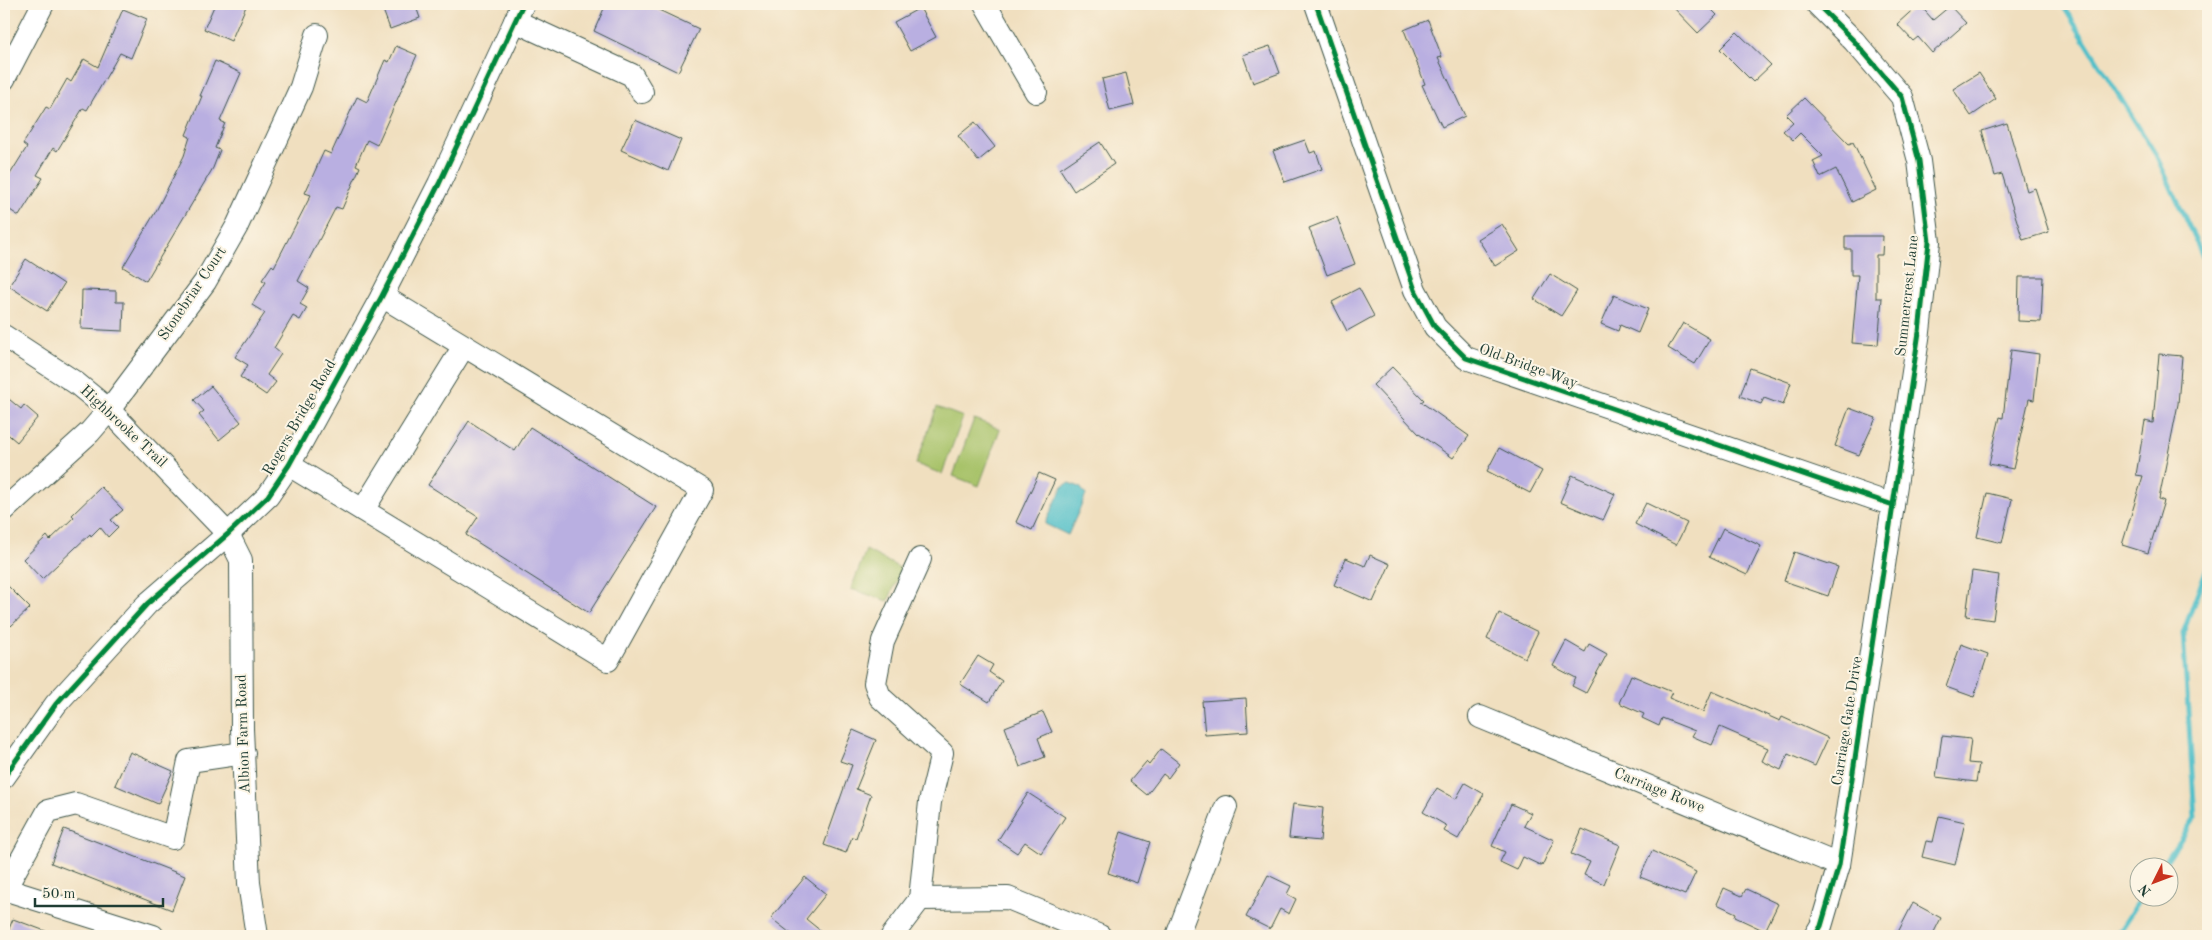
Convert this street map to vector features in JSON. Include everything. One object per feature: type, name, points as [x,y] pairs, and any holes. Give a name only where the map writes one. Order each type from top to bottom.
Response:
[{"type":"street","points":[[4,79],[44,4]]},
{"type":"street","points":[[985,4],[1036,92]]},
{"type":"street","name":"Old Bridge Way","points":[[1316,4],[1415,290],[1434,327],[1466,358],[1892,506]]},
{"type":"street","name":"Summercrest Lane","points":[[1817,4],[1854,41],[1902,97],[1919,161],[1930,242],[1919,332],[1892,506]]},
{"type":"street","points":[[519,12],[558,42],[632,75],[642,92]]},
{"type":"street","name":"Rogers Bridge Road","points":[[4,777],[56,704],[147,604],[228,534],[268,496],[289,465],[382,296],[519,12]]},
{"type":"street","name":"Stonebriar Court","points":[[4,510],[90,432],[109,410],[205,282],[237,226],[301,87],[317,35]]},
{"type":"street","points":[[289,465],[608,660],[702,490],[382,296]]},
{"type":"street","name":"Highbrooke Trail","points":[[4,336],[76,383],[109,410],[228,534]]},
{"type":"street","points":[[363,510],[464,346]]},
{"type":"street","name":"Carriage Gate Drive","points":[[1815,936],[1821,926],[1839,865],[1892,506]]},
{"type":"street","name":"Albion Farm Road","points":[[228,534],[240,560],[249,883],[257,936]]},
{"type":"street","points":[[892,936],[920,899],[930,802],[942,753],[880,697],[875,683],[883,641],[920,559]]},
{"type":"street","name":"Carriage Rowe","points":[[1480,717],[1839,865]]},
{"type":"street","points":[[153,936],[4,890],[48,811],[76,804],[173,838],[189,761],[244,753]]},
{"type":"street","points":[[1177,936],[1226,807]]},
{"type":"street","points":[[920,899],[1008,898],[1100,936]]},
{"type":"green space","points":[[937,407],[963,417],[942,474],[916,464]]},
{"type":"green space","points":[[974,419],[1000,429],[979,486],[953,476]]},
{"type":"green space","points":[[866,550],[902,569],[888,601],[851,589]]},
{"type":"water","points":[[1069,483],[1080,487],[1086,495],[1068,535],[1045,524],[1063,486]]},
{"type":"building","points":[[215,4],[247,4],[231,41],[204,29]]},
{"type":"building","points":[[387,4],[415,4],[420,18],[390,29],[383,10],[388,8]]},
{"type":"building","points":[[606,4],[646,4],[699,29],[678,72],[594,31]]},
{"type":"building","points":[[1670,4],[1706,4],[1717,15],[1698,33]]},
{"type":"building","points":[[1919,4],[1933,20],[1950,6],[1966,23],[1932,53],[1918,37],[1913,41],[1897,24]]},
{"type":"building","points":[[920,8],[936,37],[910,51],[894,22]]},
{"type":"building","points":[[123,9],[147,19],[131,58],[120,53],[87,110],[83,108],[57,151],[53,148],[37,175],[43,178],[19,216],[4,206],[4,184],[27,147],[23,144],[46,107],[50,109],[67,79],[71,82],[84,59],[98,67]]},
{"type":"building","points":[[1428,20],[1442,57],[1438,58],[1465,116],[1442,127],[1422,85],[1425,84],[1404,30]]},
{"type":"building","points":[[1737,32],[1771,65],[1753,82],[1720,49]]},
{"type":"building","points":[[396,46],[417,55],[377,145],[367,140],[356,165],[360,167],[342,209],[336,207],[298,281],[309,288],[300,304],[307,308],[300,320],[293,316],[274,348],[281,354],[267,375],[276,382],[266,395],[240,377],[248,365],[235,357],[265,313],[252,305],[266,282],[262,280],[272,265],[274,267],[311,195],[305,193],[324,151],[331,154],[357,97],[367,102],[385,60],[389,62]]},
{"type":"building","points":[[1270,46],[1280,73],[1253,83],[1243,55]]},
{"type":"building","points":[[215,61],[241,73],[220,121],[225,123],[215,148],[220,150],[213,168],[146,281],[123,267],[156,211],[184,156],[190,137],[186,135]]},
{"type":"building","points":[[1126,73],[1134,105],[1110,111],[1102,79]]},
{"type":"building","points":[[1979,73],[1996,99],[1971,116],[1953,89]]},
{"type":"building","points":[[1804,98],[1849,144],[1853,142],[1876,190],[1852,202],[1836,169],[1820,177],[1813,161],[1823,156],[1800,133],[1793,140],[1783,131],[1793,122],[1786,115]]},
{"type":"building","points":[[635,120],[681,140],[668,171],[621,150]]},
{"type":"building","points":[[975,122],[995,147],[978,161],[958,136]]},
{"type":"building","points":[[2007,123],[2027,191],[2035,188],[2049,232],[2023,240],[2002,174],[1995,176],[1982,131]]},
{"type":"building","points":[[1305,140],[1310,153],[1316,151],[1322,169],[1285,182],[1273,151]]},
{"type":"building","points":[[1100,142],[1114,164],[1074,191],[1060,169]]},
{"type":"building","points":[[1337,217],[1355,264],[1327,275],[1309,228]]},
{"type":"building","points":[[1502,224],[1519,251],[1495,266],[1478,239]]},
{"type":"building","points":[[1845,236],[1883,236],[1882,255],[1876,255],[1876,298],[1882,298],[1878,345],[1852,343],[1858,275],[1851,275],[1851,249],[1845,249]]},
{"type":"building","points":[[26,259],[64,284],[47,311],[9,286]]},
{"type":"building","points":[[1550,274],[1577,291],[1561,316],[1534,299]]},
{"type":"building","points":[[2019,277],[2043,277],[2041,322],[2018,321]]},
{"type":"building","points":[[1359,288],[1374,316],[1347,331],[1332,302]]},
{"type":"building","points":[[82,290],[116,291],[116,302],[124,302],[123,331],[81,329]]},
{"type":"building","points":[[1614,295],[1648,309],[1638,333],[1620,325],[1618,331],[1601,324]]},
{"type":"building","points":[[1683,323],[1710,339],[1695,364],[1668,348]]},
{"type":"building","points":[[2011,350],[2039,354],[2034,400],[2029,399],[2013,469],[1989,464],[2000,417],[2003,418]]},
{"type":"building","points":[[2159,354],[2182,356],[2178,404],[2159,499],[2164,501],[2148,553],[2122,545],[2143,476],[2136,475],[2145,421],[2153,423]]},
{"type":"building","points":[[1392,367],[1424,400],[1421,402],[1469,436],[1453,458],[1419,434],[1373,385]]},
{"type":"building","points":[[1750,368],[1791,383],[1783,405],[1764,398],[1761,404],[1740,396]]},
{"type":"building","points":[[211,386],[241,422],[219,440],[199,415],[204,411],[194,400]]},
{"type":"building","points":[[4,395],[21,409],[24,405],[38,417],[17,442],[4,431]]},
{"type":"building","points":[[1849,408],[1876,418],[1859,455],[1835,446]]},
{"type":"building","points":[[469,421],[515,451],[530,427],[656,507],[589,613],[466,535],[478,517],[428,485]]},
{"type":"building","points":[[1499,448],[1542,471],[1530,493],[1487,471]]},
{"type":"building","points":[[1039,473],[1055,480],[1032,530],[1016,522]]},
{"type":"building","points":[[1572,475],[1615,494],[1603,520],[1560,502]]},
{"type":"building","points":[[101,487],[123,510],[111,520],[118,527],[108,537],[100,527],[42,579],[23,559],[47,536],[50,540]]},
{"type":"building","points":[[1987,493],[2012,499],[2002,543],[1977,537]]},
{"type":"building","points":[[1646,503],[1687,523],[1676,545],[1635,524]]},
{"type":"building","points":[[1723,528],[1761,546],[1747,575],[1709,557]]},
{"type":"building","points":[[1794,552],[1838,567],[1828,596],[1784,581]]},
{"type":"building","points":[[1370,555],[1390,564],[1373,602],[1334,585],[1346,558],[1365,566]]},
{"type":"building","points":[[1972,571],[1999,575],[1993,620],[1966,616]]},
{"type":"building","points":[[4,582],[30,608],[11,626],[4,619]]},
{"type":"building","points":[[1499,613],[1538,632],[1525,658],[1487,639]]},
{"type":"building","points":[[1566,641],[1585,652],[1589,644],[1607,654],[1586,693],[1572,686],[1576,678],[1553,666]]},
{"type":"building","points":[[1961,644],[1988,654],[1974,697],[1946,687]]},
{"type":"building","points":[[978,656],[993,665],[989,672],[1002,681],[989,702],[960,684]]},
{"type":"building","points":[[1631,675],[1672,692],[1669,698],[1703,712],[1712,691],[1780,721],[1782,717],[1828,738],[1815,766],[1788,754],[1781,770],[1762,761],[1768,748],[1720,727],[1712,745],[1692,736],[1695,731],[1662,718],[1659,726],[1642,718],[1644,714],[1619,703]]},
{"type":"building","points":[[1246,698],[1248,732],[1205,735],[1202,701]]},
{"type":"building","points":[[1043,712],[1052,732],[1038,738],[1045,757],[1020,767],[1005,727]]},
{"type":"building","points":[[853,730],[876,740],[856,789],[871,795],[856,838],[852,837],[846,853],[824,845],[852,765],[840,761]]},
{"type":"building","points":[[1942,736],[1971,739],[1968,763],[1979,764],[1976,782],[1936,777]]},
{"type":"building","points":[[1161,749],[1179,763],[1168,778],[1163,774],[1147,795],[1130,781],[1146,762],[1149,765]]},
{"type":"building","points":[[130,752],[173,771],[158,804],[115,785]]},
{"type":"building","points":[[1465,783],[1484,794],[1458,839],[1444,831],[1447,826],[1423,812],[1437,788],[1456,799]]},
{"type":"building","points":[[1028,793],[1065,817],[1041,853],[1025,842],[1017,853],[998,840]]},
{"type":"building","points":[[1293,804],[1323,808],[1320,841],[1289,838]]},
{"type":"building","points":[[1511,804],[1531,813],[1524,826],[1554,840],[1542,866],[1523,857],[1517,870],[1500,862],[1505,852],[1492,846]]},
{"type":"building","points":[[1939,816],[1965,822],[1955,865],[1922,857],[1926,841],[1933,842]]},
{"type":"building","points":[[64,829],[185,876],[172,910],[51,863]]},
{"type":"building","points":[[1582,829],[1620,845],[1604,884],[1584,875],[1590,862],[1571,854]]},
{"type":"building","points":[[1121,832],[1150,842],[1137,883],[1108,873]]},
{"type":"building","points":[[1652,851],[1696,872],[1685,895],[1640,877]]},
{"type":"building","points":[[1268,875],[1291,886],[1287,894],[1296,899],[1289,914],[1280,909],[1270,929],[1246,917]]},
{"type":"building","points":[[805,877],[826,894],[806,919],[827,936],[794,936],[771,918]]},
{"type":"building","points":[[1724,888],[1742,896],[1746,889],[1778,904],[1765,931],[1735,917],[1736,913],[1717,904]]},
{"type":"building","points":[[1913,903],[1941,918],[1932,936],[1896,936]]},
{"type":"building","points":[[13,919],[56,935],[56,936],[6,936]]},
{"type":"waterway","points":[[2062,4],[2156,155],[2205,261],[2208,274]]},
{"type":"waterway","points":[[2168,858],[2195,818],[2183,633],[2208,565]]},
{"type":"waterway","points":[[2116,936],[2134,908]]},
{"type":"cycle path","points":[[4,777],[56,704],[147,604],[228,534],[268,496],[289,465],[382,296],[439,184],[523,4]]},
{"type":"cycle path","points":[[1316,4],[1415,290],[1435,327],[1466,358],[1893,505]]},
{"type":"cycle path","points":[[1815,936],[1821,926],[1839,865],[1919,332],[1929,242],[1919,161],[1902,97],[1854,41],[1817,4]]}]
